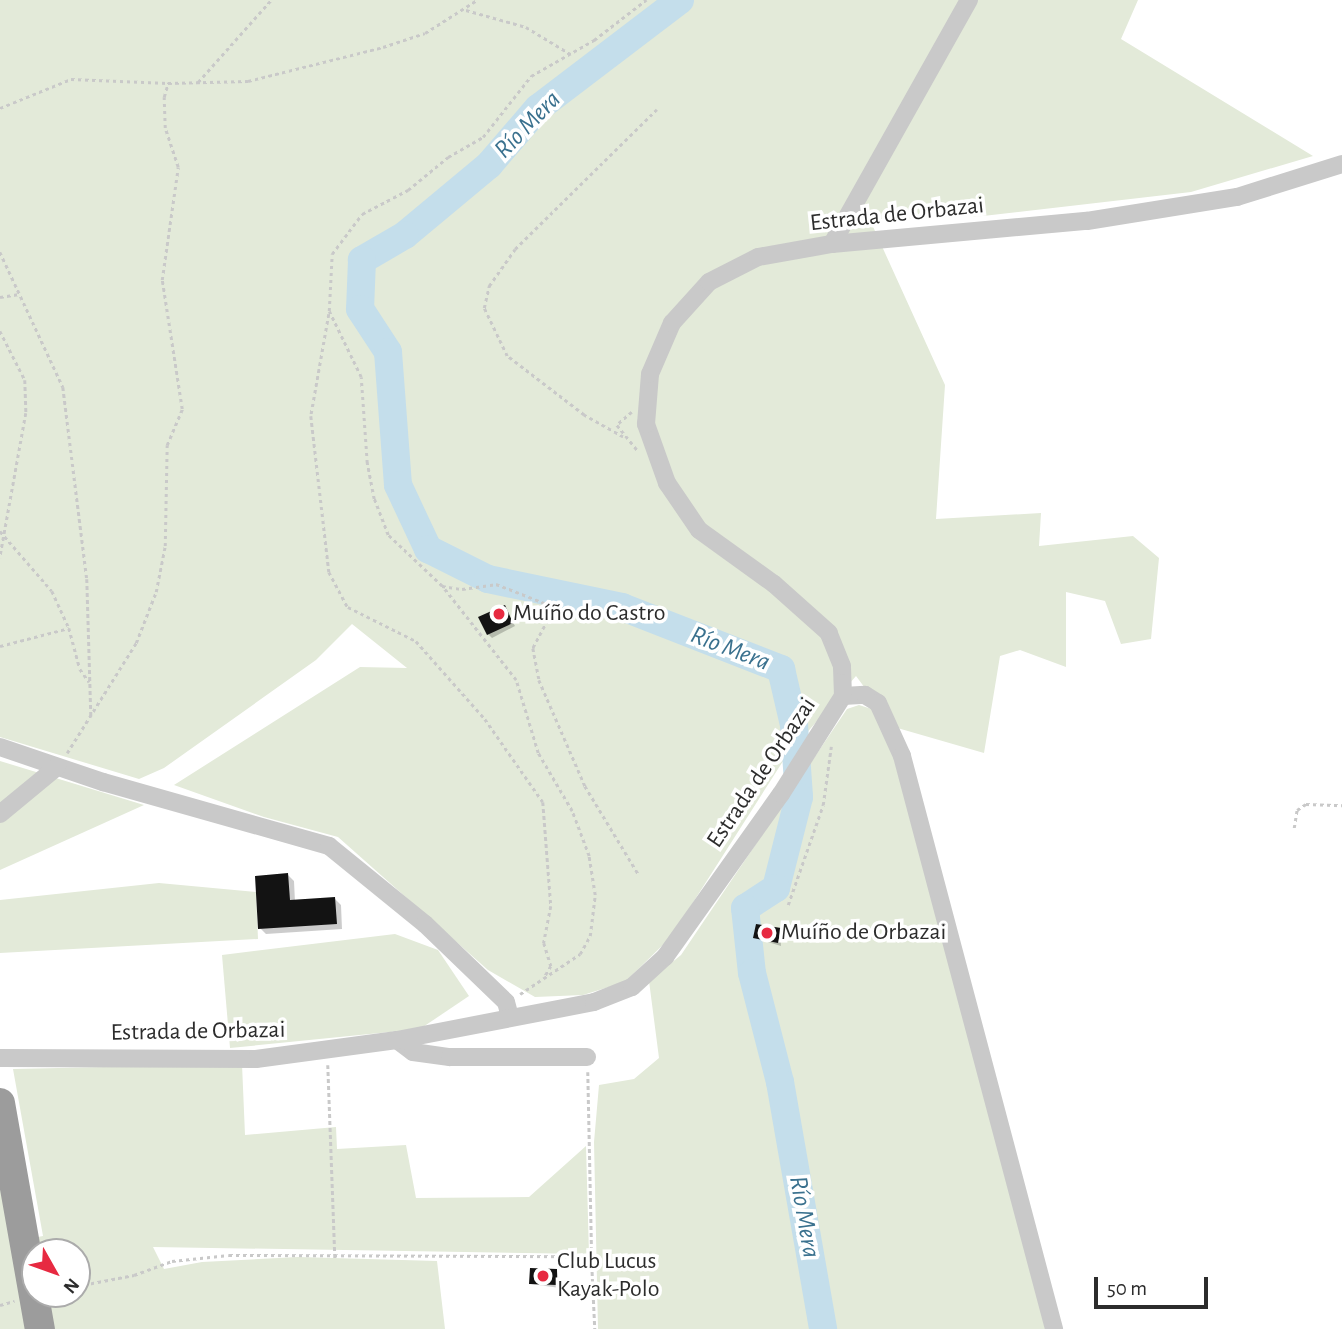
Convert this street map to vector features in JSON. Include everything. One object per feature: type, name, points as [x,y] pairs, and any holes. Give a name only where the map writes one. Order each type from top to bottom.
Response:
[{"type":"highway","points":[[0,1103],[40,1329]]},
{"type":"street","points":[[832,244],[969,0]]},
{"type":"street","name":"Estrada de Orbazai","points":[[0,1058],[256,1059],[397,1040],[508,1009],[594,1002],[632,987],[665,957],[781,794],[843,696],[842,666],[828,633],[774,584],[699,530],[667,483],[646,424],[650,374],[671,323],[709,282],[758,257],[832,244],[1087,221],[1237,197],[1342,164]]},
{"type":"street","points":[[843,696],[865,695],[878,703],[902,756],[1054,1329]]},
{"type":"street","points":[[0,747],[329,846],[425,924],[508,1009]]},
{"type":"street","points":[[0,814],[57,766]]},
{"type":"street","points":[[397,1040],[413,1052],[450,1057],[587,1057]]},
{"type":"path","points":[[198,82],[271,0]]},
{"type":"path","points":[[0,108],[71,79],[168,83],[248,81],[383,47],[425,33],[466,10],[477,0]]},
{"type":"path","points":[[543,980],[551,967],[544,943],[551,906],[544,802],[492,728],[416,641],[348,607],[329,572],[311,416],[329,311],[332,254],[362,214],[408,190],[448,157],[467,150],[483,137],[531,76],[572,55],[646,0]]},
{"type":"path","points":[[466,10],[526,27],[572,55]]},
{"type":"path","points":[[57,766],[91,718],[136,643],[156,592],[166,546],[167,445],[182,409],[162,279],[178,167],[165,128],[164,97],[168,83]]},
{"type":"path","points":[[623,437],[584,415],[507,356],[484,308],[489,286],[515,248],[657,109]]},
{"type":"path","points":[[0,252],[63,387],[87,579],[91,718]]},
{"type":"path","points":[[0,297],[18,294]]},
{"type":"path","points":[[329,311],[361,377],[368,463],[374,499],[388,536],[442,586],[516,680],[538,753],[572,811],[589,856],[595,895],[592,933],[580,954],[508,1009]]},
{"type":"path","points":[[0,331],[25,380],[26,413],[0,558]]},
{"type":"path","points":[[0,531],[52,590],[69,628],[80,669],[90,684]]},
{"type":"path","points":[[442,586],[462,589],[496,584],[547,604],[548,620],[533,648],[538,680],[585,786],[639,875]]},
{"type":"path","points":[[0,646],[69,628]]},
{"type":"path","points":[[788,905],[823,805],[832,744]]},
{"type":"path","points":[[1294,828],[1297,810],[1307,804],[1342,805]]},
{"type":"path","points":[[328,1050],[335,1258]]},
{"type":"path","points":[[588,1087],[595,1329]]},
{"type":"path","points":[[91,1283],[134,1275],[172,1261],[229,1255],[335,1258],[576,1256],[592,1265]]},
{"type":"green space","points":[[0,0],[1138,0],[1121,39],[1313,156],[1191,192],[983,216],[870,220],[945,385],[936,519],[1041,513],[1039,546],[1133,536],[1159,558],[1151,639],[1121,644],[1105,601],[1066,592],[1066,667],[1020,650],[1000,656],[984,753],[894,727],[856,676],[785,758],[671,937],[625,982],[583,995],[535,997],[488,970],[338,837],[264,817],[174,785],[360,667],[407,668],[352,624],[316,660],[164,768],[139,779],[0,737]]},
{"type":"green space","points":[[859,705],[878,711],[898,758],[1046,1329],[598,1329],[594,1142],[599,1085],[634,1079],[659,1058],[649,981],[681,955],[847,709]]},
{"type":"green space","points":[[0,761],[144,805],[0,870]]},
{"type":"green space","points":[[159,883],[256,892],[258,939],[0,953],[0,900]]},
{"type":"green space","points":[[395,934],[438,950],[469,996],[420,1029],[230,1048],[222,955]]},
{"type":"green space","points":[[242,1064],[245,1135],[336,1127],[337,1149],[406,1145],[416,1198],[529,1197],[586,1146],[589,1254],[153,1247],[164,1269],[202,1262],[298,1257],[437,1261],[445,1329],[0,1329],[0,1155],[17,1241],[21,1240],[21,1308],[91,1308],[91,1238],[33,1238],[43,1236],[13,1069]]},
{"type":"building","name":"Muíño do Castro","points":[[505,605],[513,623],[487,635],[478,617]]},
{"type":"building","points":[[288,873],[290,900],[335,897],[337,924],[258,929],[255,876]]},
{"type":"building","name":"Muíño de Orbazai","points":[[756,924],[781,928],[778,943],[753,938]]},
{"type":"building","name":"Club Lucus Kayak-Polo","points":[[530,1268],[557,1269],[557,1285],[529,1284]]},
{"type":"waterway","name":"Río Mera","points":[[680,0],[538,108],[489,165],[405,235],[362,260],[360,309],[388,352],[398,485],[428,549],[488,579],[622,607],[781,669],[794,725],[799,797],[776,888],[745,908],[752,973],[780,1082],[823,1329]]},
{"type":"place","name":"Muíño do Castro","points":[[499,614]]},
{"type":"place","name":"Muíño de Orbazai","points":[[767,933]]},
{"type":"place","name":"Club Lucus Kayak-Polo","points":[[543,1276]]}]
